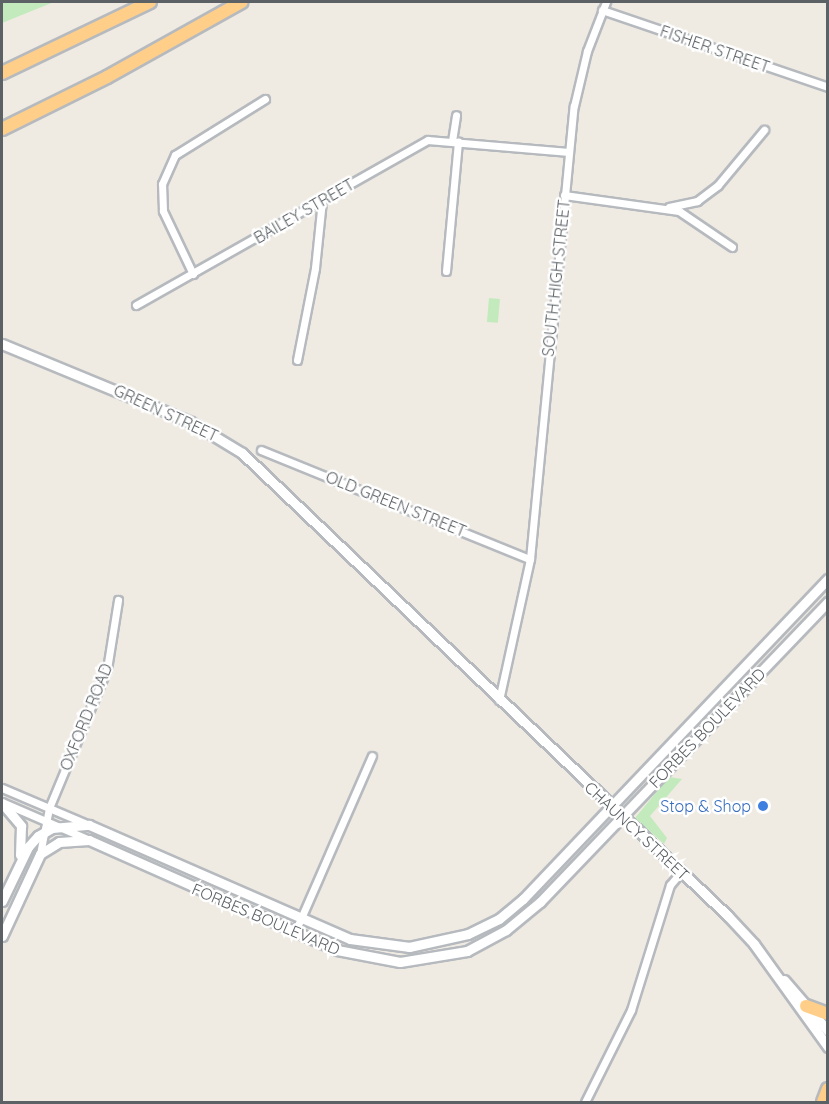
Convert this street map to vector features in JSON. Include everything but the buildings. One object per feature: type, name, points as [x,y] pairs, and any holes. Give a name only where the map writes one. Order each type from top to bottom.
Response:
[{"type":"highway","points":[[2,73],[150,2]]},
{"type":"highway","points":[[2,129],[107,76],[242,2]]},
{"type":"highway","points":[[806,1006],[828,1014]]},
{"type":"highway","points":[[823,1102],[828,1089]]},
{"type":"street","name":"SOUTH HIGH STREET","points":[[530,559],[568,152],[579,77],[606,2]]},
{"type":"street","name":"FISHER STREET","points":[[602,10],[828,87]]},
{"type":"street","points":[[193,274],[163,211],[162,184],[175,155],[265,99]]},
{"type":"street","points":[[446,271],[456,115]]},
{"type":"street","points":[[666,207],[697,201],[718,185],[764,130]]},
{"type":"street","name":"BAILEY STREET","points":[[136,305],[419,144],[455,142],[568,152]]},
{"type":"street","points":[[564,195],[666,207],[691,217],[732,248]]},
{"type":"street","points":[[297,360],[315,268],[322,200]]},
{"type":"street","name":"GREEN STREET","points":[[2,344],[146,402],[219,436],[335,540]]},
{"type":"street","name":"OLD GREEN STREET","points":[[261,450],[530,559]]},
{"type":"street","name":"CHAUNCY STREET","points":[[335,540],[740,929],[828,1031]]},
{"type":"street","points":[[499,700],[530,559]]},
{"type":"street","name":"FORBES BOULEVARD","points":[[2,902],[28,847],[44,832],[59,827],[89,825],[350,939],[388,947],[429,945],[457,938],[489,924],[516,905],[828,579]]},
{"type":"street","name":"OXFORD ROAD","points":[[44,832],[49,808],[107,669],[118,600]]},
{"type":"street","name":"FORBES BOULEVARD","points":[[40,854],[59,842],[89,840],[337,951],[387,962],[415,961],[467,951],[526,916],[828,602]]},
{"type":"street","points":[[295,932],[372,756]]},
{"type":"street","points":[[2,788],[89,825]]},
{"type":"street","points":[[2,802],[89,840]]},
{"type":"street","points":[[2,802],[16,817],[22,831],[18,864]]},
{"type":"street","points":[[2,936],[40,854],[44,832]]},
{"type":"street","points":[[585,1102],[631,1010],[670,885],[681,872]]},
{"type":"street","name":"CHAUNCY STREET","points":[[770,966],[828,1047]]},
{"type":"green space","points":[[2,2],[54,2],[2,23]]},
{"type":"green space","points":[[489,298],[500,299],[498,323],[487,322]]},
{"type":"green space","points":[[669,777],[682,779],[650,816],[667,838],[664,844],[635,818]]},
{"type":"place","name":"Stop & Shop","points":[[763,806]]}]
